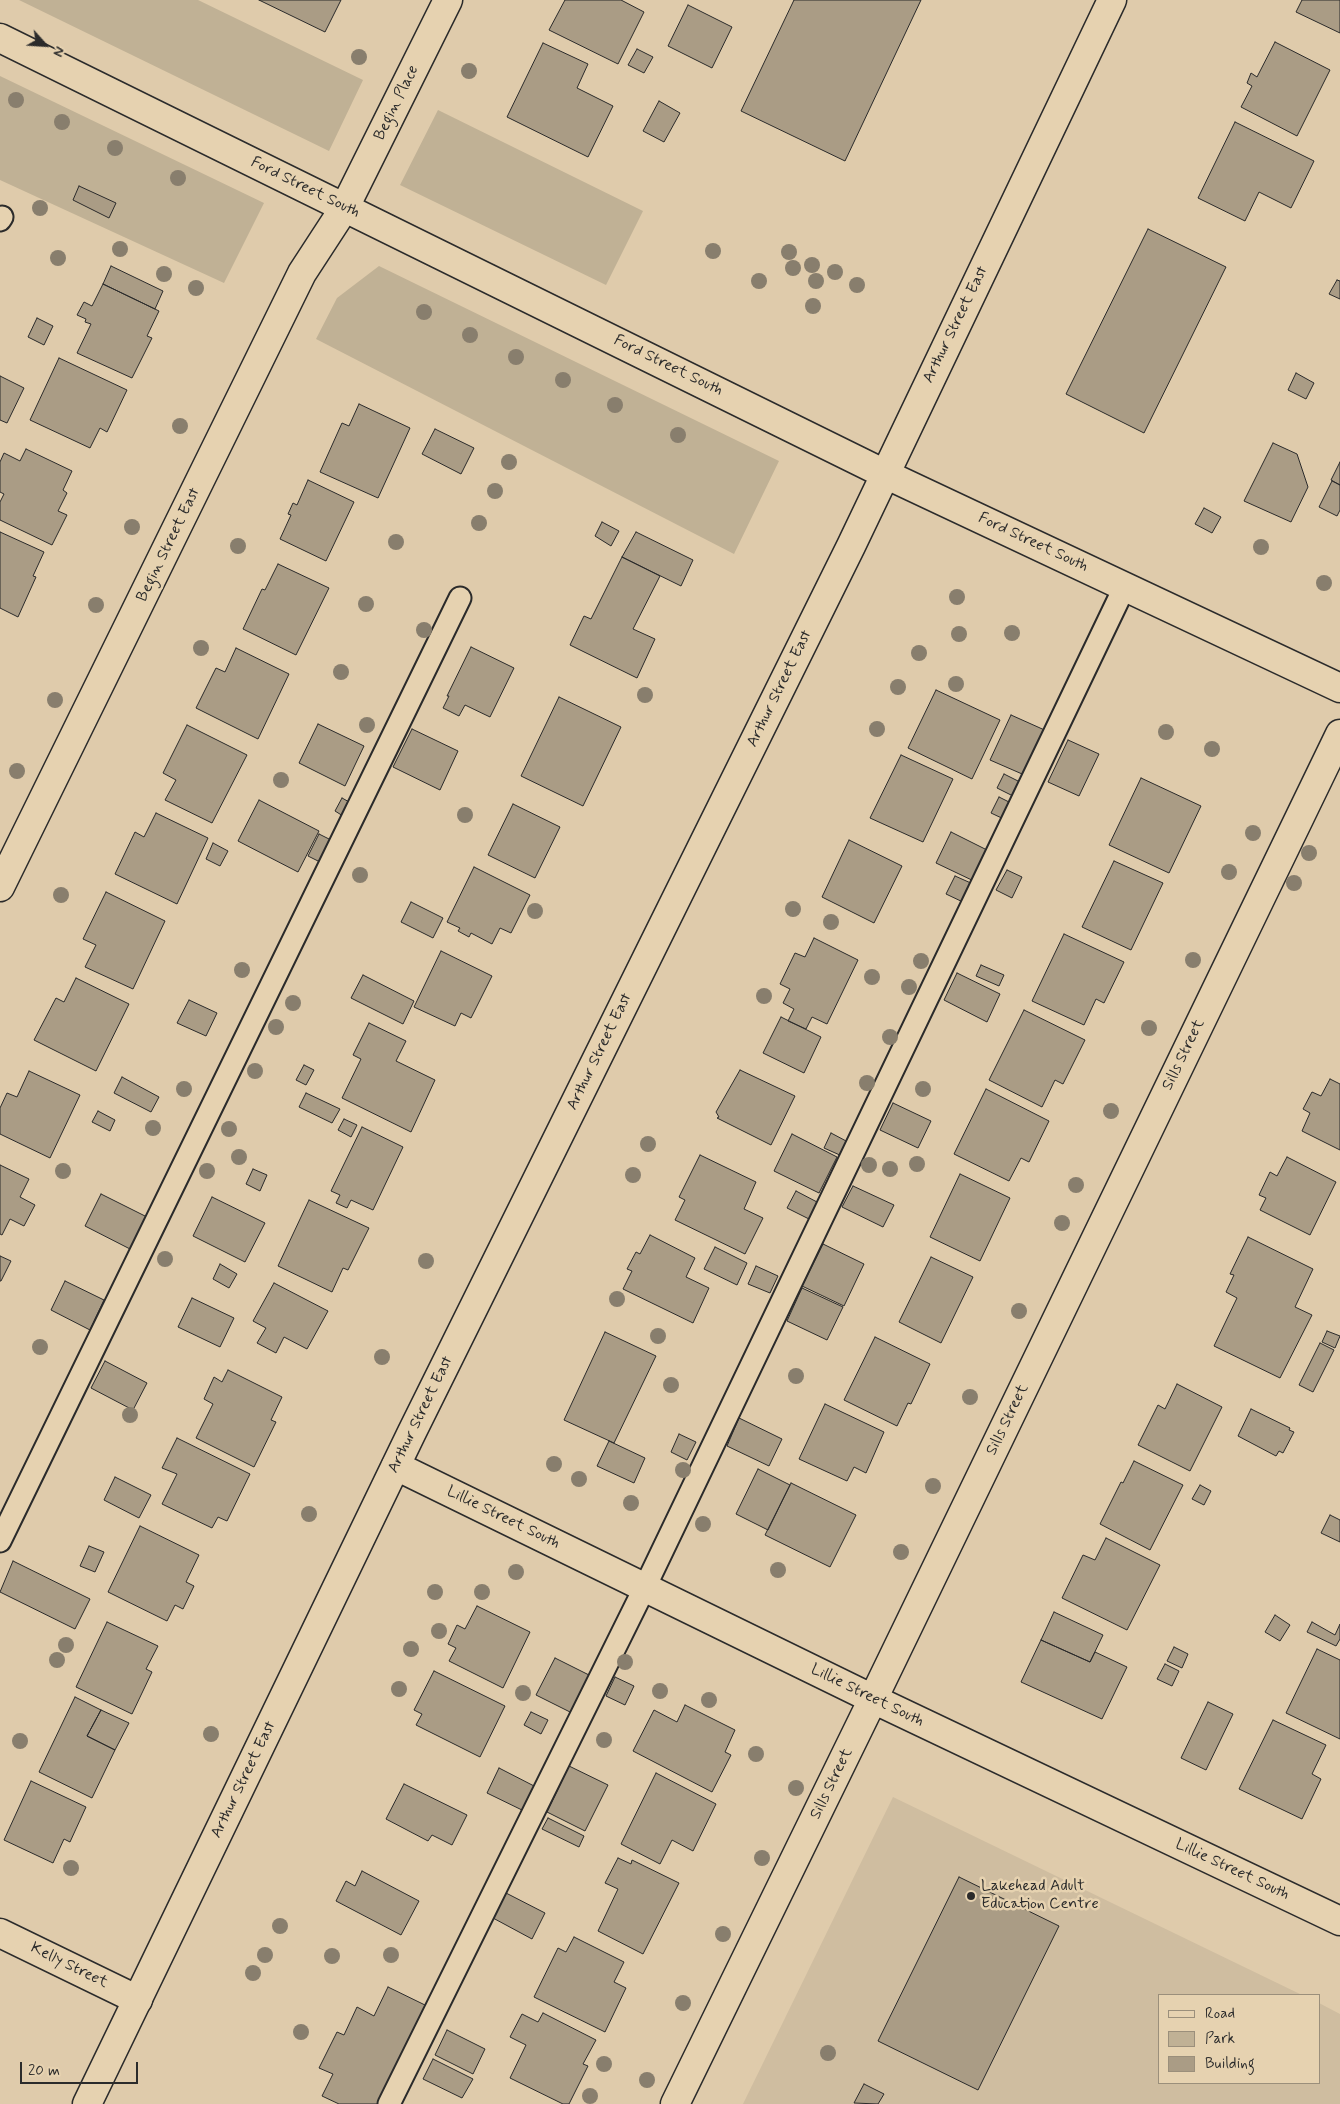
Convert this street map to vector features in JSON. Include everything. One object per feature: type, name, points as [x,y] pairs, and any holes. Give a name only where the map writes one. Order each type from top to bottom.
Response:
[{"type":"street","name":"Begin Place","points":[[345,207],[448,0]]},
{"type":"street","name":"Arthur Street East","points":[[87,2104],[396,1466],[851,546],[1112,0]]},
{"type":"street","name":"Ford Street South","points":[[0,38],[885,474],[1340,688]]},
{"type":"street","name":"Begin Street East","points":[[0,887],[302,273],[345,207]]},
{"type":"street","name":"Sills Street","points":[[675,2104],[1340,734]]},
{"type":"street","name":"Lillie Street South","points":[[396,1466],[873,1699],[1340,1921]]},
{"type":"street","name":"Kelly Street","points":[[0,1933],[138,2000]]},
{"type":"lane","points":[[388,2104],[645,1587],[1125,586]]},
{"type":"lane","points":[[0,1541],[460,598]]},
{"type":"shaded area","name":"Lakehead Adult Education Centre","points":[[893,1797],[1300,1994],[1158,1994],[1158,2084],[1320,2084],[1320,2004],[1340,2014],[1340,2104],[743,2104]]},
{"type":"green space","points":[[19,0],[198,0],[363,80],[329,151]]},
{"type":"green space","points":[[0,76],[264,203],[224,283],[0,180]]},
{"type":"green space","points":[[438,110],[643,211],[606,285],[400,185]]},
{"type":"green space","points":[[379,266],[779,461],[734,554],[316,339],[337,298]]},
{"type":"building","points":[[259,0],[341,0],[325,32]]},
{"type":"building","points":[[565,0],[621,0],[644,12],[618,64],[549,30]]},
{"type":"building","points":[[794,0],[921,0],[845,161],[741,111]]},
{"type":"building","points":[[1302,0],[1340,0],[1340,33],[1296,12]]},
{"type":"building","points":[[688,5],[732,27],[712,68],[668,46]]},
{"type":"building","points":[[1275,42],[1330,70],[1297,136],[1241,107],[1252,86],[1247,83],[1251,73],[1257,77]]},
{"type":"building","points":[[543,43],[588,64],[577,88],[613,106],[588,157],[507,117]]},
{"type":"building","points":[[637,49],[653,57],[644,73],[628,65]]},
{"type":"building","points":[[659,101],[680,113],[664,142],[643,131]]},
{"type":"building","points":[[1235,122],[1314,161],[1291,208],[1259,192],[1245,221],[1198,198]]},
{"type":"building","points":[[79,186],[116,203],[109,218],[73,200]]},
{"type":"building","points":[[1148,229],[1226,267],[1144,433],[1066,394]]},
{"type":"building","points":[[111,266],[163,291],[155,309],[103,284]]},
{"type":"building","points":[[1337,280],[1340,281],[1340,299],[1329,294]]},
{"type":"building","points":[[103,284],[159,311],[147,336],[152,338],[132,378],[77,353],[91,324],[85,322],[86,319],[77,315],[84,302],[92,306]]},
{"type":"building","points":[[37,318],[53,326],[44,345],[28,337]]},
{"type":"building","points":[[59,358],[127,390],[107,432],[100,428],[90,448],[30,420]]},
{"type":"building","points":[[1296,373],[1314,383],[1306,399],[1288,390]]},
{"type":"building","points":[[0,376],[24,388],[7,423],[0,420]]},
{"type":"building","points":[[359,404],[410,428],[378,498],[320,472],[342,423],[349,426]]},
{"type":"building","points":[[435,429],[474,448],[461,474],[422,454]]},
{"type":"building","points":[[1273,443],[1297,454],[1308,487],[1291,522],[1244,501]]},
{"type":"building","points":[[26,449],[72,471],[63,490],[67,493],[58,511],[67,515],[52,545],[0,520],[0,502],[4,494],[0,492],[0,462],[4,453],[20,461]]},
{"type":"building","points":[[1340,462],[1340,485],[1331,480]]},
{"type":"building","points":[[308,480],[354,502],[326,561],[280,539],[291,515],[288,514],[293,503],[297,505]]},
{"type":"building","points":[[1332,481],[1340,485],[1340,510],[1337,516],[1319,507]]},
{"type":"building","points":[[1204,508],[1221,517],[1212,533],[1195,524]]},
{"type":"building","points":[[602,522],[619,531],[611,546],[595,536]]},
{"type":"building","points":[[0,532],[44,552],[33,576],[36,577],[18,617],[0,608]]},
{"type":"building","points":[[636,532],[693,560],[681,586],[622,557]]},
{"type":"building","points":[[622,557],[660,576],[633,629],[655,639],[637,678],[570,645],[584,616],[591,619]]},
{"type":"building","points":[[278,564],[329,588],[296,655],[243,629],[262,589],[265,590]]},
{"type":"building","points":[[471,647],[514,668],[490,717],[465,705],[459,716],[443,708]]},
{"type":"building","points":[[236,648],[289,674],[258,739],[196,708],[216,668],[225,672]]},
{"type":"building","points":[[936,690],[1000,720],[972,779],[908,748]]},
{"type":"building","points":[[559,697],[621,727],[583,806],[521,776]]},
{"type":"building","points":[[1011,715],[1049,732],[1029,777],[990,760]]},
{"type":"building","points":[[318,724],[364,746],[345,786],[299,763]]},
{"type":"building","points":[[187,725],[247,755],[212,823],[165,800],[176,780],[163,773]]},
{"type":"building","points":[[412,729],[458,751],[440,790],[393,767]]},
{"type":"building","points":[[1068,740],[1099,754],[1079,796],[1048,782]]},
{"type":"building","points":[[901,755],[953,779],[923,842],[870,818]]},
{"type":"building","points":[[1004,774],[1022,783],[1015,797],[997,788]]},
{"type":"building","points":[[1141,778],[1201,806],[1169,873],[1109,845]]},
{"type":"building","points":[[999,797],[1015,805],[1008,821],[991,813]]},
{"type":"building","points":[[342,798],[351,803],[343,816],[335,811]]},
{"type":"building","points":[[259,800],[319,831],[298,872],[238,841]]},
{"type":"building","points":[[513,804],[560,827],[535,878],[488,855]]},
{"type":"building","points":[[156,813],[208,838],[177,904],[115,874],[135,832],[144,837]]},
{"type":"building","points":[[951,832],[993,853],[978,883],[936,863]]},
{"type":"building","points":[[319,834],[331,840],[320,862],[308,856]]},
{"type":"building","points":[[849,840],[902,866],[874,923],[822,897]]},
{"type":"building","points":[[213,843],[228,851],[220,866],[206,859]]},
{"type":"building","points":[[1114,861],[1163,883],[1131,950],[1082,927]]},
{"type":"building","points":[[474,867],[530,895],[511,933],[500,928],[492,944],[471,933],[469,937],[458,931],[460,928],[447,922]]},
{"type":"building","points":[[1007,870],[1022,877],[1012,898],[996,890]]},
{"type":"building","points":[[955,876],[973,884],[965,903],[946,894]]},
{"type":"building","points":[[106,892],[165,921],[133,989],[85,967],[96,945],[83,939]]},
{"type":"building","points":[[411,902],[443,918],[433,938],[401,922]]},
{"type":"building","points":[[1064,934],[1124,962],[1104,1003],[1096,999],[1084,1025],[1032,1001]]},
{"type":"building","points":[[814,938],[858,960],[827,1024],[812,1017],[806,1029],[788,1021],[794,1009],[783,1003],[790,989],[780,984],[795,953],[805,957]]},
{"type":"building","points":[[441,951],[492,976],[471,1018],[461,1013],[455,1026],[414,1007]]},
{"type":"building","points":[[981,965],[1004,975],[999,986],[976,976]]},
{"type":"building","points":[[957,973],[1000,994],[987,1022],[944,1000]]},
{"type":"building","points":[[363,975],[414,1001],[403,1024],[351,998]]},
{"type":"building","points":[[76,978],[129,1004],[96,1071],[34,1040],[56,998],[64,1002]]},
{"type":"building","points":[[189,1000],[217,1013],[206,1036],[177,1023]]},
{"type":"building","points":[[1024,1010],[1085,1040],[1063,1084],[1055,1080],[1042,1107],[989,1080]]},
{"type":"building","points":[[781,1017],[821,1037],[804,1073],[763,1053]]},
{"type":"building","points":[[369,1023],[406,1041],[396,1061],[435,1080],[411,1132],[342,1098],[361,1059],[353,1055]]},
{"type":"building","points":[[304,1065],[314,1070],[306,1085],[296,1080]]},
{"type":"building","points":[[740,1070],[795,1096],[771,1145],[717,1118],[719,1117],[716,1112]]},
{"type":"building","points":[[29,1071],[80,1095],[50,1158],[0,1134],[0,1108],[7,1093],[17,1097]]},
{"type":"building","points":[[122,1077],[159,1097],[151,1112],[114,1093]]},
{"type":"building","points":[[1330,1079],[1340,1084],[1340,1150],[1302,1131],[1310,1113],[1303,1109],[1312,1092],[1321,1096]]},
{"type":"building","points":[[986,1089],[1049,1121],[1029,1162],[1021,1158],[1009,1181],[954,1154]]},
{"type":"building","points":[[306,1093],[340,1109],[332,1123],[299,1107]]},
{"type":"building","points":[[893,1103],[931,1121],[918,1148],[880,1130]]},
{"type":"building","points":[[98,1111],[115,1120],[110,1131],[92,1122]]},
{"type":"building","points":[[344,1119],[357,1125],[351,1137],[338,1130]]},
{"type":"building","points":[[362,1127],[403,1147],[373,1210],[351,1200],[347,1208],[336,1203],[340,1195],[331,1191]]},
{"type":"building","points":[[831,1133],[848,1142],[842,1156],[824,1148]]},
{"type":"building","points":[[792,1134],[837,1157],[819,1193],[774,1171]]},
{"type":"building","points":[[700,1155],[756,1182],[744,1209],[763,1218],[745,1254],[675,1220],[685,1200],[679,1197]]},
{"type":"building","points":[[1287,1157],[1336,1182],[1310,1235],[1260,1210],[1266,1198],[1259,1195],[1270,1172],[1277,1176]]},
{"type":"building","points":[[0,1165],[29,1179],[20,1197],[35,1205],[24,1226],[10,1219],[2,1235],[0,1234]]},
{"type":"building","points":[[253,1169],[267,1175],[260,1191],[246,1184]]},
{"type":"building","points":[[960,1174],[1010,1198],[980,1261],[930,1237]]},
{"type":"building","points":[[853,1186],[894,1205],[883,1227],[842,1207]]},
{"type":"building","points":[[796,1191],[817,1202],[809,1219],[787,1208]]},
{"type":"building","points":[[101,1194],[149,1218],[132,1250],[85,1226]]},
{"type":"building","points":[[212,1197],[265,1223],[245,1262],[193,1236]]},
{"type":"building","points":[[309,1200],[369,1228],[348,1270],[343,1268],[332,1292],[278,1266]]},
{"type":"building","points":[[650,1235],[695,1258],[686,1277],[709,1288],[693,1323],[623,1289],[632,1271],[627,1269],[636,1252],[640,1254]]},
{"type":"building","points":[[1248,1237],[1313,1269],[1295,1307],[1312,1315],[1280,1378],[1214,1346],[1237,1298],[1226,1292],[1234,1275],[1230,1274]]},
{"type":"building","points":[[823,1244],[864,1264],[844,1306],[802,1286]]},
{"type":"building","points":[[715,1247],[747,1263],[737,1285],[704,1269]]},
{"type":"building","points":[[0,1256],[11,1261],[1,1281],[0,1281]]},
{"type":"building","points":[[931,1257],[973,1277],[941,1343],[899,1322]]},
{"type":"building","points":[[220,1264],[237,1274],[229,1288],[213,1279]]},
{"type":"building","points":[[756,1266],[778,1276],[770,1293],[748,1284]]},
{"type":"building","points":[[65,1281],[104,1300],[90,1330],[51,1310]]},
{"type":"building","points":[[274,1283],[328,1311],[307,1349],[284,1337],[276,1353],[257,1343],[266,1328],[253,1321]]},
{"type":"building","points":[[802,1288],[843,1307],[827,1340],[787,1321]]},
{"type":"building","points":[[192,1298],[234,1318],[220,1347],[178,1327]]},
{"type":"building","points":[[1327,1331],[1340,1336],[1335,1348],[1322,1342]]},
{"type":"building","points":[[605,1332],[656,1356],[614,1443],[564,1420]]},
{"type":"building","points":[[875,1337],[930,1364],[911,1404],[908,1403],[897,1426],[844,1400]]},
{"type":"building","points":[[1320,1343],[1334,1350],[1313,1392],[1299,1385]]},
{"type":"building","points":[[105,1361],[147,1383],[133,1410],[91,1388]]},
{"type":"building","points":[[228,1370],[282,1397],[271,1420],[276,1422],[254,1467],[196,1438],[213,1404],[204,1399],[214,1377],[222,1382]]},
{"type":"building","points":[[1177,1384],[1222,1407],[1190,1471],[1138,1445],[1158,1405],[1165,1409]]},
{"type":"building","points":[[825,1404],[884,1432],[866,1473],[854,1467],[847,1481],[799,1459]]},
{"type":"building","points":[[1251,1409],[1290,1428],[1289,1430],[1294,1432],[1283,1453],[1279,1451],[1276,1456],[1238,1436]]},
{"type":"building","points":[[739,1418],[782,1439],[769,1466],[727,1446]]},
{"type":"building","points":[[679,1434],[696,1442],[687,1460],[671,1452]]},
{"type":"building","points":[[177,1438],[250,1474],[227,1521],[218,1517],[212,1528],[162,1504],[177,1474],[162,1468]]},
{"type":"building","points":[[609,1441],[645,1458],[634,1483],[597,1466]]},
{"type":"building","points":[[1134,1461],[1183,1485],[1150,1550],[1100,1524]]},
{"type":"building","points":[[758,1469],[790,1485],[768,1530],[736,1514]]},
{"type":"building","points":[[115,1477],[151,1495],[139,1518],[104,1500]]},
{"type":"building","points":[[791,1483],[856,1515],[830,1567],[765,1535]]},
{"type":"building","points":[[1200,1485],[1211,1491],[1204,1505],[1192,1499]]},
{"type":"building","points":[[1330,1515],[1340,1520],[1340,1542],[1321,1533]]},
{"type":"building","points":[[140,1526],[199,1555],[186,1582],[194,1586],[183,1609],[175,1605],[167,1621],[108,1592]]},
{"type":"building","points":[[1106,1538],[1160,1565],[1127,1630],[1062,1598],[1083,1555],[1095,1560]]},
{"type":"building","points":[[89,1546],[104,1552],[95,1572],[80,1566]]},
{"type":"building","points":[[13,1561],[90,1599],[75,1629],[0,1592]]},
{"type":"building","points":[[477,1606],[530,1632],[503,1688],[449,1661],[456,1648],[448,1644],[457,1625],[465,1629]]},
{"type":"building","points":[[1054,1612],[1103,1635],[1090,1662],[1041,1640]]},
{"type":"building","points":[[1275,1615],[1290,1625],[1280,1641],[1265,1632]]},
{"type":"building","points":[[107,1622],[158,1646],[146,1669],[152,1672],[132,1714],[76,1687]]},
{"type":"building","points":[[1312,1622],[1335,1635],[1340,1624],[1340,1639],[1336,1646],[1307,1632]]},
{"type":"building","points":[[1041,1640],[1090,1662],[1095,1652],[1127,1667],[1102,1719],[1021,1682]]},
{"type":"building","points":[[1174,1647],[1188,1654],[1182,1668],[1167,1661]]},
{"type":"building","points":[[1317,1649],[1340,1660],[1340,1739],[1286,1713]]},
{"type":"building","points":[[555,1658],[591,1676],[572,1713],[536,1695]]},
{"type":"building","points":[[1165,1664],[1179,1671],[1172,1686],[1157,1679]]},
{"type":"building","points":[[434,1671],[505,1706],[480,1757],[416,1725],[422,1714],[414,1710]]},
{"type":"building","points":[[615,1677],[634,1686],[625,1705],[606,1696]]},
{"type":"building","points":[[75,1697],[101,1710],[87,1736],[115,1750],[92,1798],[39,1772]]},
{"type":"building","points":[[1208,1702],[1233,1714],[1206,1770],[1181,1758]]},
{"type":"building","points":[[685,1705],[735,1730],[725,1752],[731,1755],[712,1792],[633,1751],[654,1710],[677,1722]]},
{"type":"building","points":[[101,1710],[129,1723],[115,1750],[87,1736]]},
{"type":"building","points":[[531,1712],[548,1720],[541,1734],[524,1725]]},
{"type":"building","points":[[1273,1720],[1326,1745],[1312,1774],[1321,1779],[1302,1819],[1239,1789]]},
{"type":"building","points":[[569,1766],[608,1785],[585,1831],[547,1812]]},
{"type":"building","points":[[499,1768],[536,1787],[524,1811],[487,1793]]},
{"type":"building","points":[[656,1773],[716,1804],[693,1851],[672,1840],[660,1864],[621,1844]]},
{"type":"building","points":[[31,1781],[86,1807],[70,1842],[64,1839],[53,1863],[4,1840]]},
{"type":"building","points":[[404,1784],[467,1815],[452,1845],[432,1835],[428,1841],[386,1819]]},
{"type":"building","points":[[548,1818],[584,1836],[579,1847],[542,1829]]},
{"type":"building","points":[[618,1858],[631,1864],[632,1860],[679,1883],[643,1954],[598,1931],[618,1889],[605,1883]]},
{"type":"building","points":[[362,1871],[419,1901],[401,1935],[336,1901],[346,1881],[355,1886]]},
{"type":"building","points":[[959,1877],[1059,1926],[978,2090],[878,2041]]},
{"type":"building","points":[[506,1893],[545,1913],[532,1939],[493,1918]]},
{"type":"building","points":[[574,1937],[624,1962],[614,1982],[626,1988],[605,2032],[534,1997],[558,1948],[566,1952]]},
{"type":"building","points":[[388,1987],[427,2006],[379,2104],[339,2104],[322,2096],[333,2074],[319,2068],[337,2032],[344,2035],[357,2007],[374,2016]]},
{"type":"building","points":[[543,2013],[596,2040],[583,2064],[588,2066],[569,2104],[563,2104],[510,2078],[526,2045],[510,2037],[522,2014],[538,2022]]},
{"type":"building","points":[[447,2030],[485,2049],[473,2074],[435,2055]]},
{"type":"building","points":[[433,2059],[473,2079],[462,2098],[423,2079]]},
{"type":"building","points":[[864,2084],[884,2094],[878,2104],[854,2103]]},
{"type":"place","name":"Lakehead Adult Education Centre","points":[[971,1896]]}]
